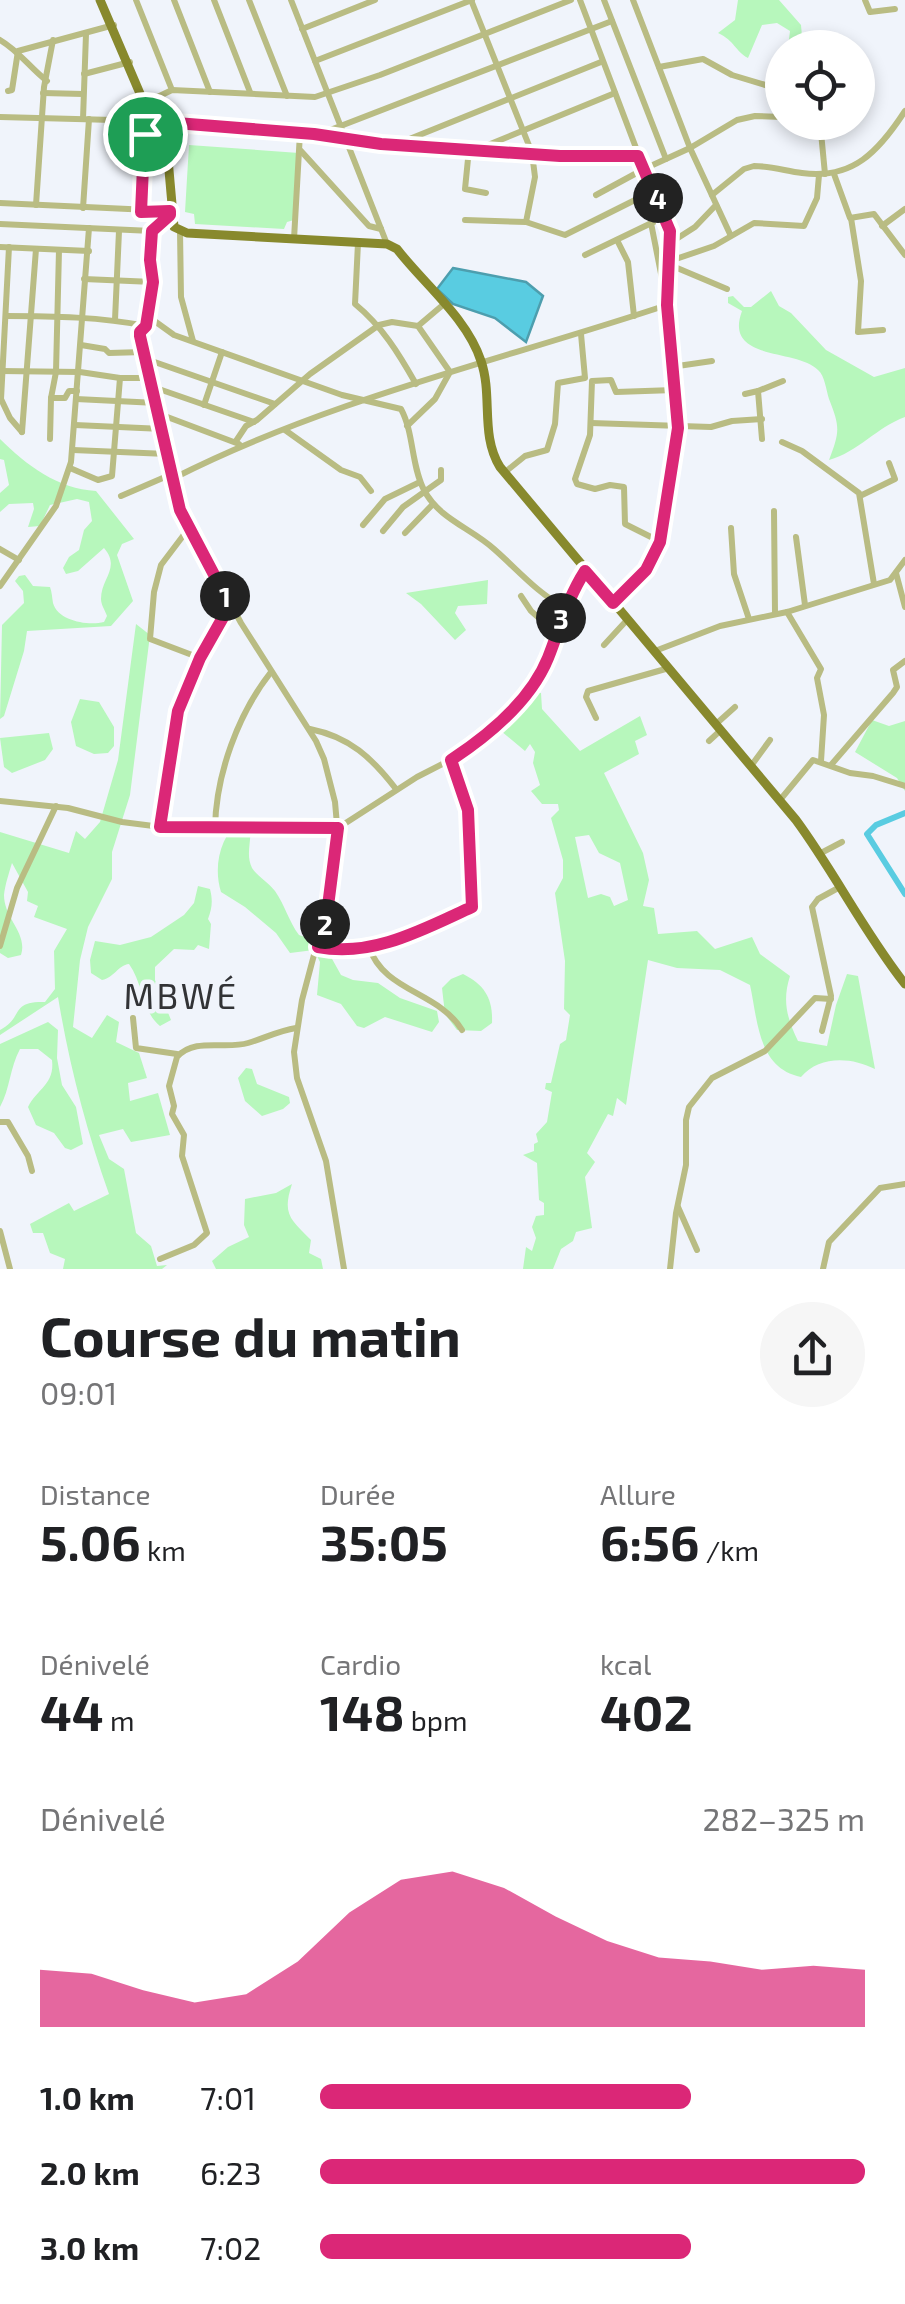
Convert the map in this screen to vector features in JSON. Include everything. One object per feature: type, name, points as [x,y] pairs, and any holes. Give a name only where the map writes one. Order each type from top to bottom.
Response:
[{"type":"main road","points":[[102,0],[169,164],[170,213],[178,230],[387,244],[397,249],[444,304],[482,361],[491,450],[504,473],[780,800],[821,854],[871,938],[905,984]]},
{"type":"main road","points":[[128,63],[147,102],[151,122]]},
{"type":"street","points":[[136,0],[172,90]]},
{"type":"street","points":[[174,0],[210,92]]},
{"type":"street","points":[[214,0],[250,92]]},
{"type":"street","points":[[250,0],[287,96]]},
{"type":"street","points":[[291,0],[387,244]]},
{"type":"street","points":[[302,29],[375,0]]},
{"type":"street","points":[[315,61],[471,0],[532,153],[535,177],[526,222]]},
{"type":"street","points":[[147,102],[172,90],[316,97],[329,94],[572,0]]},
{"type":"street","points":[[580,0],[638,156],[666,216],[670,243],[667,305],[678,428],[660,542],[646,570],[613,603]]},
{"type":"street","points":[[604,0],[666,159]]},
{"type":"street","points":[[633,0],[690,148],[730,234]]},
{"type":"street","points":[[864,0],[870,12],[895,9]]},
{"type":"street","points":[[314,134],[342,128],[612,22]]},
{"type":"street","points":[[18,50],[112,26]]},
{"type":"street","points":[[82,208],[86,34]]},
{"type":"street","points":[[0,40],[18,50],[23,62],[47,81]]},
{"type":"street","points":[[36,205],[44,93],[53,40]]},
{"type":"street","points":[[8,91],[12,90],[18,50]]},
{"type":"street","points":[[659,66],[703,59],[732,75],[765,85]]},
{"type":"street","points":[[396,144],[601,62]]},
{"type":"street","points":[[84,74],[128,63]]},
{"type":"street","points":[[44,93],[83,94]]},
{"type":"street","points":[[473,150],[615,93]]},
{"type":"street","points":[[712,195],[754,166],[826,174],[850,168],[884,141],[905,112]]},
{"type":"street","points":[[0,117],[151,122],[473,150],[638,156]]},
{"type":"street","points":[[596,195],[690,148],[728,124],[745,117],[765,117]]},
{"type":"street","points":[[141,212],[151,122]]},
{"type":"street","points":[[294,239],[300,133]]},
{"type":"street","points":[[822,140],[826,174],[851,218],[861,281],[858,332],[884,330]]},
{"type":"street","points":[[473,150],[465,188],[486,194]]},
{"type":"street","points":[[301,151],[370,228],[381,229]]},
{"type":"street","points":[[670,263],[714,246],[754,223],[804,226],[826,174]]},
{"type":"street","points":[[465,220],[526,222],[565,235],[654,190]]},
{"type":"street","points":[[0,203],[170,213]]},
{"type":"street","points":[[670,243],[695,227],[716,205]]},
{"type":"street","points":[[882,226],[905,209]]},
{"type":"street","points":[[170,213],[153,230],[153,282],[146,326],[140,332],[180,510],[230,605],[309,728],[326,764],[338,828],[328,906],[296,1028],[294,1052],[297,1078],[324,1155],[344,1269]]},
{"type":"street","points":[[851,218],[874,214],[905,255]]},
{"type":"street","points":[[585,255],[666,216]]},
{"type":"street","points":[[652,223],[664,290]]},
{"type":"street","points":[[0,224],[178,230],[181,296],[194,342]]},
{"type":"street","points":[[0,586],[56,506],[70,468],[89,228]]},
{"type":"street","points":[[115,320],[119,231]]},
{"type":"street","points":[[617,240],[628,262],[634,316]]},
{"type":"street","points":[[358,243],[354,301],[401,356],[416,384]]},
{"type":"street","points":[[0,247],[88,251]]},
{"type":"street","points":[[10,247],[2,404],[21,432],[36,249]]},
{"type":"street","points":[[50,439],[60,250]]},
{"type":"street","points":[[670,263],[727,290]]},
{"type":"street","points":[[84,279],[153,282]]},
{"type":"street","points":[[418,326],[444,304]]},
{"type":"street","points":[[121,496],[239,444],[364,400],[667,305]]},
{"type":"street","points":[[6,316],[115,320],[146,326]]},
{"type":"street","points":[[148,316],[174,335],[400,410],[422,486],[434,504],[446,517],[491,546],[525,581],[565,608]]},
{"type":"street","points":[[239,444],[246,426],[378,326],[392,322],[418,326],[450,372]]},
{"type":"street","points":[[504,473],[525,456],[548,450],[556,424],[558,383],[585,378],[581,334]]},
{"type":"street","points":[[81,346],[105,349],[108,353],[144,355],[276,404]]},
{"type":"street","points":[[204,405],[222,352]]},
{"type":"street","points":[[671,368],[712,361]]},
{"type":"street","points":[[1,371],[80,372],[151,382],[254,422]]},
{"type":"street","points":[[407,426],[436,399],[450,372]]},
{"type":"street","points":[[70,468],[103,480],[112,476],[120,378]]},
{"type":"street","points":[[660,542],[624,524],[624,486],[589,488],[576,481],[590,423],[592,381],[611,380],[616,392],[674,390]]},
{"type":"street","points":[[746,394],[783,380]]},
{"type":"street","points":[[51,398],[64,398],[69,391],[118,403],[158,403]]},
{"type":"street","points":[[758,391],[762,439]]},
{"type":"street","points":[[160,415],[239,444]]},
{"type":"street","points":[[590,423],[678,428],[762,419]]},
{"type":"street","points":[[74,424],[163,429]]},
{"type":"street","points":[[284,430],[341,470],[360,477],[372,491]]},
{"type":"street","points":[[782,442],[802,451],[856,489],[874,584]]},
{"type":"street","points":[[73,450],[168,454]]},
{"type":"street","points":[[860,496],[895,479],[890,463]]},
{"type":"street","points":[[363,526],[390,496],[442,479],[442,470]]},
{"type":"street","points":[[383,531],[422,486]]},
{"type":"street","points":[[406,533],[434,504]]},
{"type":"street","points":[[774,511],[774,613]]},
{"type":"street","points":[[189,528],[161,565],[150,638],[200,658]]},
{"type":"street","points":[[731,528],[734,574],[749,619]]},
{"type":"street","points":[[796,537],[806,604]]},
{"type":"street","points":[[0,548],[19,560]]},
{"type":"street","points":[[905,560],[897,577],[905,608]]},
{"type":"street","points":[[0,801],[56,806],[160,827],[338,828],[451,760],[524,698],[548,660],[565,608],[585,571]]},
{"type":"street","points":[[655,651],[749,619],[787,612],[897,577]]},
{"type":"street","points":[[521,596],[530,611],[556,633]]},
{"type":"street","points":[[160,827],[178,711],[200,658],[230,605]]},
{"type":"street","points":[[787,612],[821,669],[816,682],[824,716],[821,761]]},
{"type":"street","points":[[604,645],[628,620]]},
{"type":"street","points":[[831,765],[894,694],[897,687],[893,670],[905,662]]},
{"type":"street","points":[[596,718],[586,698],[588,691],[669,668]]},
{"type":"street","points":[[215,828],[234,737],[255,692],[271,670]]},
{"type":"street","points":[[709,741],[735,707]]},
{"type":"street","points":[[309,728],[354,744],[396,790]]},
{"type":"street","points":[[752,766],[770,740]]},
{"type":"street","points":[[318,947],[369,947],[399,939],[472,907],[468,810],[451,760]]},
{"type":"street","points":[[780,800],[810,761],[905,786]]},
{"type":"street","points":[[0,946],[17,888],[56,806]]},
{"type":"street","points":[[821,854],[842,842]]},
{"type":"street","points":[[822,1031],[831,999],[812,907],[818,899],[840,887]]},
{"type":"street","points":[[369,947],[381,971],[438,1003],[462,1030]]},
{"type":"street","points":[[670,1269],[686,1165],[686,1113],[700,1090],[722,1072],[765,1051],[815,998],[831,999]]},
{"type":"street","points":[[133,1018],[136,1048],[179,1054],[192,1047],[240,1045],[296,1028]]},
{"type":"street","points":[[160,1259],[194,1245],[207,1233],[182,1156],[184,1136],[172,1114],[169,1086],[179,1054]]},
{"type":"street","points":[[0,1122],[8,1122],[28,1156],[32,1171]]},
{"type":"street","points":[[823,1269],[829,1242],[880,1188],[905,1184]]},
{"type":"street","points":[[677,1206],[697,1250]]},
{"type":"street","points":[[0,1231],[10,1269]]},
{"type":"green space","points":[[738,0],[779,0],[801,30],[788,30],[777,23],[762,25],[748,58],[718,33],[735,20]]},
{"type":"green space","points":[[189,145],[299,153],[294,220],[287,222],[284,229],[195,224],[194,214],[185,212]]},
{"type":"green space","points":[[771,291],[779,306],[791,313],[826,350],[874,377],[905,368],[905,417],[829,460],[837,423],[824,379],[808,363],[765,351],[743,339],[739,327],[742,311],[728,303],[728,297],[733,296],[744,307],[751,307]]},
{"type":"green space","points":[[0,439],[44,474],[69,486],[96,491],[134,539],[122,544],[117,555],[133,601],[111,626],[27,631],[0,719],[2,625],[24,603],[23,591],[15,581],[25,575],[33,586],[50,587],[56,609],[67,618],[104,622],[107,616],[101,599],[111,561],[104,548],[78,571],[66,574],[63,568],[79,550],[84,530],[92,521],[89,502],[77,499],[50,505],[40,526],[28,527],[33,503],[9,504],[0,512],[0,493],[9,485],[4,460],[0,459]]},
{"type":"green space","points":[[488,580],[487,604],[458,606],[455,613],[466,630],[455,640],[406,593]]},
{"type":"green space","points":[[136,624],[150,635],[130,795],[112,852],[112,879],[88,927],[80,960],[73,1027],[92,1038],[107,1015],[119,1022],[116,1042],[139,1053],[147,1078],[128,1083],[130,1101],[158,1093],[170,1135],[131,1142],[123,1129],[99,1135],[109,1159],[124,1169],[136,1233],[151,1246],[157,1266],[167,1265],[162,1269],[63,1269],[65,1259],[50,1253],[43,1233],[33,1233],[30,1224],[69,1203],[74,1211],[109,1194],[79,1096],[58,997],[0,1035],[21,1007],[45,1002],[55,989],[54,951],[67,929],[34,917],[38,906],[27,901],[28,892],[12,863],[5,904],[19,933],[21,955],[8,958],[0,953],[0,832],[69,853],[76,831],[85,839],[100,822],[118,760]]},
{"type":"green space","points":[[533,688],[535,693],[541,693],[542,709],[580,751],[640,716],[647,735],[635,741],[639,754],[604,773],[643,853],[649,880],[643,906],[654,908],[658,934],[697,931],[715,949],[752,937],[760,954],[790,976],[787,1009],[798,1041],[827,1046],[847,974],[858,976],[875,1069],[836,1060],[817,1065],[801,1077],[787,1072],[776,1064],[762,1042],[750,985],[720,970],[677,968],[648,960],[626,1105],[617,1098],[613,1116],[608,1114],[587,1153],[595,1162],[585,1177],[592,1228],[576,1232],[573,1241],[561,1249],[553,1269],[523,1269],[526,1247],[532,1251],[536,1238],[532,1227],[536,1216],[544,1215],[544,1203],[539,1200],[537,1163],[523,1155],[534,1151],[536,1134],[547,1122],[552,1092],[545,1089],[546,1083],[551,1083],[570,1015],[564,1009],[565,961],[555,893],[563,878],[563,860],[551,818],[559,810],[558,804],[542,804],[531,791],[540,785],[530,744],[525,751],[495,726]],"holes":[[[589,835],[599,853],[620,863],[628,900],[614,906],[610,897],[601,894],[588,898],[575,837]]]},
{"type":"green space","points":[[80,699],[99,702],[114,727],[114,746],[108,753],[94,754],[76,746],[71,722]]},
{"type":"green space","points":[[872,720],[889,726],[905,721],[905,791],[897,778],[855,752]]},
{"type":"green space","points":[[49,733],[53,749],[45,760],[12,773],[4,767],[0,738]]},
{"type":"green space","points":[[242,818],[248,819],[250,825],[252,868],[275,891],[299,935],[311,939],[331,957],[341,975],[378,983],[400,998],[437,1011],[439,1022],[432,1032],[385,1017],[364,1028],[357,1026],[341,1004],[317,995],[320,962],[314,950],[290,953],[276,933],[221,892],[220,852],[228,834]]},
{"type":"green space","points":[[198,886],[210,889],[211,893],[209,949],[198,945],[194,950],[174,949],[155,967],[155,980],[171,1020],[160,1026],[150,1013],[129,964],[102,980],[91,973],[95,941],[120,945],[151,937],[184,915],[194,903]]},
{"type":"green space","points":[[463,974],[482,988],[489,1000],[492,1023],[481,1031],[457,1030],[445,1014],[442,988]]},
{"type":"green space","points":[[48,1022],[58,1030],[57,1058],[62,1085],[76,1107],[83,1144],[71,1150],[54,1133],[36,1125],[28,1107],[51,1075],[52,1060],[38,1049],[20,1049],[0,1107],[0,1044]]},
{"type":"green space","points":[[246,1068],[252,1069],[257,1084],[289,1097],[290,1103],[262,1116],[245,1101],[238,1078]]},
{"type":"green space","points":[[292,1184],[290,1215],[311,1240],[309,1253],[321,1259],[323,1269],[216,1269],[212,1261],[228,1247],[249,1237],[244,1225],[245,1199],[276,1193]]},
{"type":"water","points":[[453,268],[526,282],[543,296],[526,342],[495,318],[453,304],[437,289]]},
{"type":"waterway","points":[[905,813],[876,825],[867,834],[905,894]]},
{"type":"district","name":"MBWÉ","points":[[181,997]]},
{"type":"route","points":[[151,121],[314,134],[381,144],[560,156],[638,156],[666,216],[670,231],[669,346],[678,428],[660,542],[646,570],[613,603],[585,571],[565,608],[548,660],[528,693],[451,760],[468,810],[472,907],[390,942],[344,950],[318,947],[328,906],[338,828],[160,827],[178,711],[200,658],[230,605],[180,510],[140,336],[146,330],[153,282],[152,231],[170,215],[170,211],[141,212],[145,134],[145,122],[151,121]]}]
